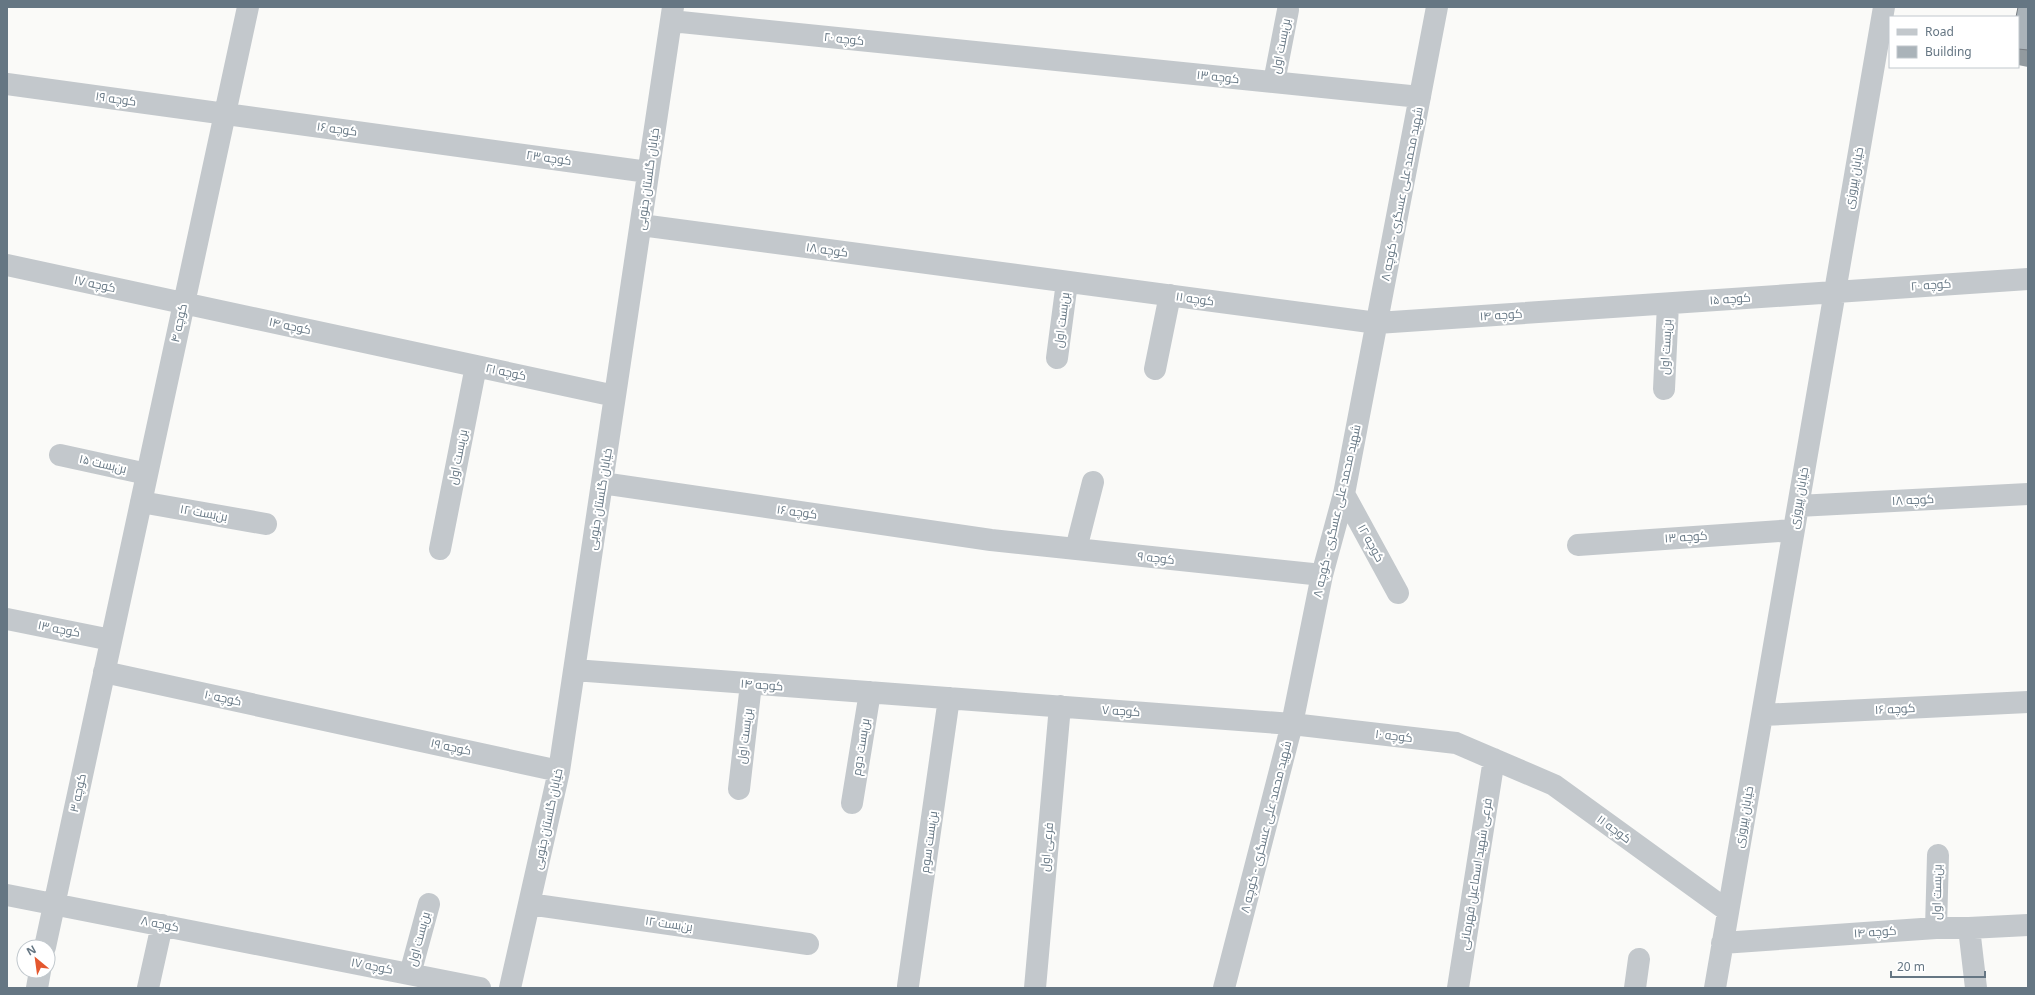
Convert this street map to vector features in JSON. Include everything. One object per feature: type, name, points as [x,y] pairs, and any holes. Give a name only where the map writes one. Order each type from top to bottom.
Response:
[{"type":"street","name":"کوچه ۴","points":[[111,640],[248,7]]},
{"type":"street","name":"شهید محمد علی عسگری - کوچه ۸","points":[[1224,988],[1292,724],[1322,575],[1344,494],[1437,7]]},
{"type":"street","name":"خیابان پیروزی","points":[[1715,988],[1884,7]]},
{"type":"street","name":"بن‌بست اول","points":[[1274,82],[1288,10]]},
{"type":"street","name":"کوچه ۲۰","points":[[672,14],[1016,56]]},
{"type":"street","name":"خیابان گلستان جنوبی","points":[[510,988],[559,771],[672,14]]},
{"type":"street","name":"کوچه ۱۳","points":[[1016,56],[1420,97]]},
{"type":"street","name":"کوچه ۱۹","points":[[7,84],[225,113]]},
{"type":"street","name":"کوچه ۱۶","points":[[225,113],[449,144]]},
{"type":"street","name":"کوچه ۲۳","points":[[449,144],[648,172]]},
{"type":"street","name":"کوچه ۱۸","points":[[641,225],[1013,274]]},
{"type":"street","name":"کوچه ۱۷","points":[[7,265],[183,304]]},
{"type":"street","name":"کوچه ۱۱","points":[[1013,274],[1377,323]]},
{"type":"street","name":"کوچه ۲۰","points":[[1835,292],[2028,278]]},
{"type":"street","name":"بن‌بست اول","points":[[1057,358],[1067,282]]},
{"type":"street","name":"کوچه ۱۵","points":[[1626,306],[1835,292]]},
{"type":"street","points":[[1155,369],[1170,295]]},
{"type":"street","name":"کوچه ۱۴","points":[[183,304],[397,349]]},
{"type":"street","name":"بن‌بست اول","points":[[1664,389],[1668,304]]},
{"type":"street","name":"کوچه ۱۴","points":[[1377,323],[1626,306]]},
{"type":"street","name":"کوچه ۲۱","points":[[397,349],[615,396]]},
{"type":"street","name":"بن‌بست اول","points":[[440,549],[476,366]]},
{"type":"street","name":"بن‌بست ۱۵","points":[[60,455],[147,474]]},
{"type":"street","points":[[1076,550],[1093,482]]},
{"type":"street","name":"کوچه ۱۶","points":[[602,483],[991,540]]},
{"type":"street","name":"کوچه ۱۲","points":[[1344,494],[1398,593]]},
{"type":"street","name":"کوچه ۱۸","points":[[1798,506],[2028,494]]},
{"type":"street","name":"بن‌بست ۱۲","points":[[141,502],[266,524]]},
{"type":"street","name":"کوچه ۱۳","points":[[1578,545],[1794,530]]},
{"type":"street","name":"کوچه ۹","points":[[991,540],[1322,575]]},
{"type":"street","name":"کوچه ۱۳","points":[[7,619],[111,640]]},
{"type":"street","name":"کوچه ۳","points":[[48,939],[111,640]]},
{"type":"street","name":"کوچه ۱۴","points":[[574,670],[949,698]]},
{"type":"street","name":"کوچه ۱۰","points":[[104,672],[343,724]]},
{"type":"street","name":"بن‌بست اول","points":[[739,789],[751,684]]},
{"type":"street","name":"بن‌بست دوم","points":[[852,803],[870,692]]},
{"type":"street","name":"کوچه ۷","points":[[949,698],[1292,724]]},
{"type":"street","name":"بن‌بست سوم","points":[[908,986],[949,698]]},
{"type":"street","name":"کوچه ۱۶","points":[[1762,715],[2028,702]]},
{"type":"street","name":"فرعی اول","points":[[1035,988],[1060,706]]},
{"type":"street","name":"کوچه ۱۹","points":[[343,724],[559,771]]},
{"type":"street","name":"کوچه ۱۰","points":[[1292,724],[1456,743],[1494,759]]},
{"type":"street","name":"کوچه ۱۱","points":[[1494,759],[1554,785],[1728,911]]},
{"type":"street","name":"فرعی شهید اسماعیل قهرمانی","points":[[1458,988],[1494,759]]},
{"type":"street","name":"بن‌بست اول","points":[[1936,928],[1938,855]]},
{"type":"street","points":[[7,895],[55,904]]},
{"type":"street","name":"کوچه ۸","points":[[55,904],[264,945]]},
{"type":"street","name":"بن‌بست اول","points":[[410,974],[428,904]]},
{"type":"street","name":"بن‌بست ۱۲","points":[[530,904],[808,944]]},
{"type":"street","points":[[148,988],[162,925]]},
{"type":"street","name":"کوچه ۱۴","points":[[1722,943],[1936,928],[2028,925]]},
{"type":"street","points":[[1969,928],[1976,988]]},
{"type":"street","name":"کوچه ۱۷","points":[[264,945],[480,988]]},
{"type":"street","points":[[1635,988],[1639,959]]},
{"type":"building","points":[[2018,7],[2028,7],[2028,50],[2019,49],[2019,16],[2016,16]]}]
